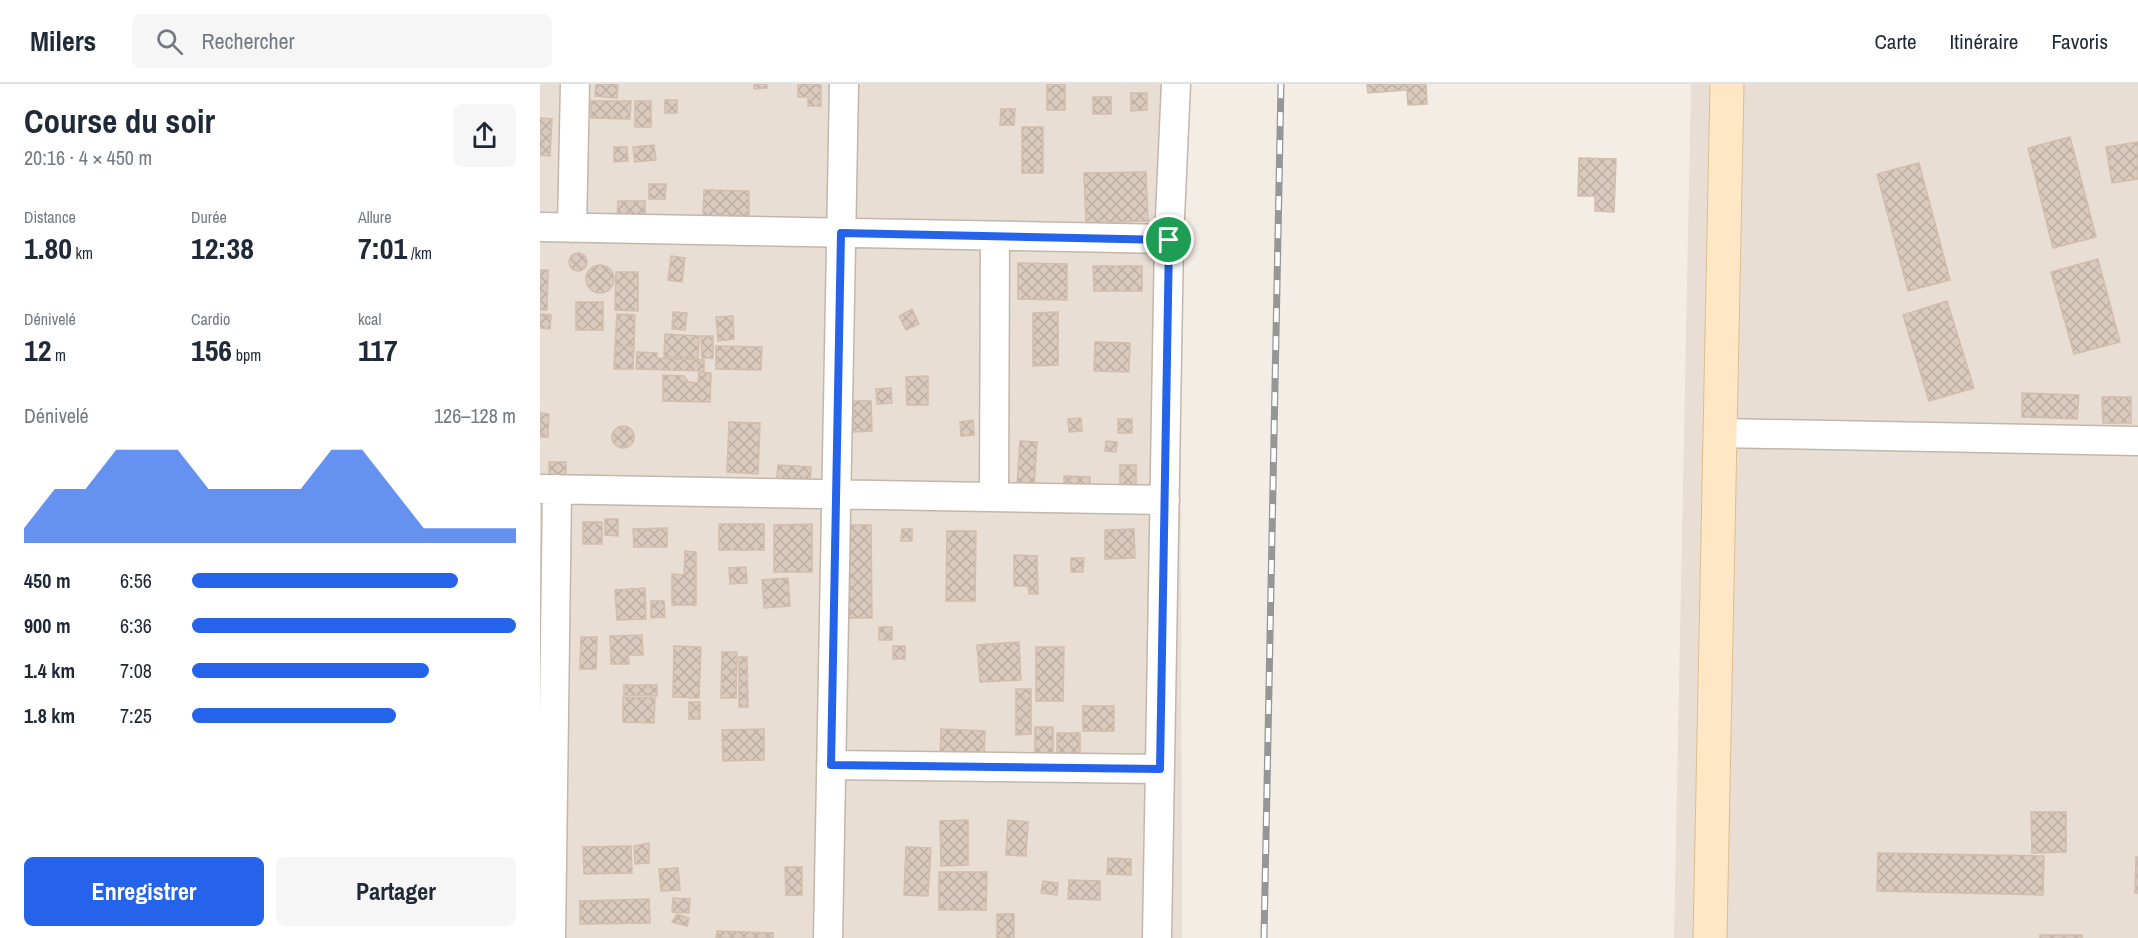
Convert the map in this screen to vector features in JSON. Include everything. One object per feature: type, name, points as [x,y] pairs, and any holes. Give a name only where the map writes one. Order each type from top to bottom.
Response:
[{"type":"main road","points":[[1710,938],[1727,84]]},
{"type":"street","points":[[572,228],[575,84]]},
{"type":"street","points":[[828,938],[844,84]]},
{"type":"street","points":[[1157,938],[1169,240],[1176,84]]},
{"type":"street","points":[[540,227],[1169,240]]},
{"type":"street","points":[[994,496],[995,236]]},
{"type":"street","points":[[1720,433],[2138,441]]},
{"type":"street","points":[[551,938],[549,489],[1165,500]]},
{"type":"street","points":[[831,765],[1160,769]]},
{"type":"shaded area","points":[[540,84],[1180,84],[1182,938],[540,938]]},
{"type":"shaded area","points":[[1691,84],[2138,84],[2138,938],[1674,938]]},
{"type":"building","points":[[596,84],[618,84],[617,98],[595,96]]},
{"type":"building","points":[[754,84],[767,84],[767,88],[754,89]]},
{"type":"building","points":[[798,84],[821,84],[821,106],[808,106],[808,97],[798,97]]},
{"type":"building","points":[[1047,84],[1065,84],[1065,110],[1047,110]]},
{"type":"building","points":[[1367,84],[1426,84],[1427,104],[1408,105],[1407,90],[1368,93]]},
{"type":"building","points":[[1131,93],[1147,93],[1147,110],[1131,111]]},
{"type":"building","points":[[1093,97],[1111,97],[1111,114],[1093,114]]},
{"type":"building","points":[[665,100],[677,100],[677,113],[665,113]]},
{"type":"building","points":[[591,101],[631,101],[630,119],[591,118]]},
{"type":"building","points":[[635,101],[651,101],[651,127],[635,127]]},
{"type":"building","points":[[1001,109],[1015,109],[1014,125],[1000,125]]},
{"type":"building","points":[[540,118],[552,119],[550,156],[540,155]]},
{"type":"building","points":[[1022,127],[1043,127],[1043,173],[1022,173]]},
{"type":"building","points":[[2070,137],[2096,237],[2053,248],[2028,148]]},
{"type":"building","points":[[2138,142],[2138,179],[2112,183],[2106,147]]},
{"type":"building","points":[[654,145],[656,160],[635,162],[633,147]]},
{"type":"building","points":[[614,147],[627,147],[628,161],[614,162]]},
{"type":"building","points":[[1579,158],[1616,159],[1614,212],[1595,211],[1595,196],[1578,196]]},
{"type":"building","points":[[1919,163],[1950,280],[1908,291],[1877,174]]},
{"type":"building","points":[[1146,172],[1148,221],[1086,223],[1084,173]]},
{"type":"building","points":[[649,184],[666,184],[665,199],[649,199]]},
{"type":"building","points":[[704,190],[749,191],[749,217],[703,216]]},
{"type":"building","points":[[618,201],[645,201],[645,217],[617,217]]},
{"type":"building","points":[[578,253],[584,256],[587,262],[584,268],[578,271],[572,268],[569,262],[572,256]]},
{"type":"building","points":[[671,256],[685,258],[682,282],[668,280]]},
{"type":"building","points":[[2098,259],[2120,342],[2074,354],[2051,272]]},
{"type":"building","points":[[1018,263],[1067,264],[1067,300],[1018,299]]},
{"type":"building","points":[[600,265],[610,269],[614,279],[610,289],[600,293],[590,289],[586,279],[590,269]]},
{"type":"building","points":[[1093,266],[1142,266],[1142,291],[1094,291]]},
{"type":"building","points":[[540,270],[548,270],[547,310],[540,310]]},
{"type":"building","points":[[616,272],[638,272],[638,311],[615,310]]},
{"type":"building","points":[[1947,301],[1974,388],[1929,401],[1903,315]]},
{"type":"building","points":[[576,302],[603,302],[603,330],[576,330]]},
{"type":"building","points":[[912,309],[919,324],[906,330],[899,316]]},
{"type":"building","points":[[673,312],[687,313],[685,330],[672,329]]},
{"type":"building","points":[[1058,312],[1058,365],[1033,366],[1033,313]]},
{"type":"building","points":[[540,314],[551,315],[550,329],[540,328]]},
{"type":"building","points":[[617,314],[635,315],[634,346],[615,346]]},
{"type":"building","points":[[733,316],[734,339],[718,341],[716,317]]},
{"type":"building","points":[[665,334],[699,336],[698,359],[664,357]]},
{"type":"building","points":[[701,336],[713,336],[713,358],[702,358]]},
{"type":"building","points":[[1095,342],[1130,343],[1129,372],[1094,371]]},
{"type":"building","points":[[615,346],[634,346],[633,369],[614,369]]},
{"type":"building","points":[[716,346],[762,347],[761,370],[716,369]]},
{"type":"building","points":[[637,352],[657,353],[657,358],[704,360],[704,371],[636,369]]},
{"type":"building","points":[[699,372],[711,373],[710,402],[663,401],[663,375],[684,376],[688,382],[698,383]]},
{"type":"building","points":[[928,376],[928,405],[907,405],[906,377]]},
{"type":"building","points":[[891,388],[892,403],[877,404],[876,389]]},
{"type":"building","points":[[2022,393],[2079,395],[2077,419],[2022,417]]},
{"type":"building","points":[[2102,397],[2131,397],[2131,423],[2103,423]]},
{"type":"building","points":[[853,401],[871,401],[872,431],[853,432]]},
{"type":"building","points":[[540,413],[549,414],[548,437],[540,437]]},
{"type":"building","points":[[1081,418],[1082,431],[1069,432],[1068,419]]},
{"type":"building","points":[[1118,419],[1132,419],[1132,433],[1118,433]]},
{"type":"building","points":[[973,420],[974,435],[961,436],[960,422]]},
{"type":"building","points":[[729,422],[760,423],[758,474],[727,472]]},
{"type":"building","points":[[623,426],[631,429],[634,437],[631,445],[623,448],[615,445],[612,437],[615,429]]},
{"type":"building","points":[[1020,441],[1037,442],[1034,487],[1017,485]]},
{"type":"building","points":[[1106,441],[1117,442],[1116,452],[1105,451]]},
{"type":"building","points":[[549,462],[566,462],[566,480],[549,479]]},
{"type":"building","points":[[778,465],[811,467],[810,490],[776,487]]},
{"type":"building","points":[[1120,465],[1136,465],[1136,492],[1120,492]]},
{"type":"building","points":[[1064,476],[1090,477],[1090,491],[1064,491]]},
{"type":"building","points":[[605,519],[618,519],[618,536],[605,535]]},
{"type":"building","points":[[583,522],[602,522],[602,544],[583,544]]},
{"type":"building","points":[[719,524],[764,524],[764,550],[719,550]]},
{"type":"building","points":[[812,524],[812,572],[774,572],[774,525]]},
{"type":"building","points":[[845,525],[871,525],[872,618],[845,618]]},
{"type":"building","points":[[667,528],[667,547],[634,547],[633,529]]},
{"type":"building","points":[[902,529],[912,529],[912,541],[901,541]]},
{"type":"building","points":[[1134,529],[1135,558],[1105,559],[1105,530]]},
{"type":"building","points":[[947,531],[976,531],[975,601],[946,601]]},
{"type":"building","points":[[685,551],[696,552],[696,605],[672,605],[672,574],[684,575]]},
{"type":"building","points":[[1014,555],[1037,556],[1038,594],[1029,594],[1028,586],[1014,586]]},
{"type":"building","points":[[1071,558],[1084,558],[1083,572],[1071,572]]},
{"type":"building","points":[[746,567],[747,583],[730,584],[729,568]]},
{"type":"building","points":[[788,578],[790,606],[764,608],[762,580]]},
{"type":"building","points":[[645,588],[646,619],[617,620],[615,590]]},
{"type":"building","points":[[651,601],[664,601],[665,617],[651,618]]},
{"type":"building","points":[[879,627],[892,627],[892,640],[879,640]]},
{"type":"building","points":[[642,635],[643,655],[628,655],[629,664],[611,664],[610,636]]},
{"type":"building","points":[[581,637],[597,637],[596,669],[580,669]]},
{"type":"building","points":[[1019,642],[1021,680],[980,682],[977,645]]},
{"type":"building","points":[[674,646],[701,647],[699,698],[673,697]]},
{"type":"building","points":[[893,646],[905,646],[905,659],[893,659]]},
{"type":"building","points":[[1036,647],[1064,647],[1063,701],[1036,701]]},
{"type":"building","points":[[722,652],[737,652],[736,698],[721,698]]},
{"type":"building","points":[[739,657],[747,657],[748,707],[739,707]]},
{"type":"building","points":[[624,685],[657,685],[657,696],[624,695]]},
{"type":"building","points":[[1016,689],[1031,689],[1031,734],[1016,735]]},
{"type":"building","points":[[623,697],[655,698],[654,723],[623,722]]},
{"type":"building","points":[[689,702],[700,702],[700,719],[689,719]]},
{"type":"building","points":[[1083,706],[1114,706],[1114,731],[1083,731]]},
{"type":"building","points":[[1035,727],[1053,727],[1053,759],[1035,759]]},
{"type":"building","points":[[764,729],[764,760],[723,761],[722,730]]},
{"type":"building","points":[[941,729],[985,731],[984,758],[940,757]]},
{"type":"building","points":[[1057,733],[1080,733],[1080,759],[1057,760]]},
{"type":"building","points":[[2031,812],[2066,812],[2066,852],[2032,853]]},
{"type":"building","points":[[968,820],[968,865],[941,866],[940,821]]},
{"type":"building","points":[[1008,820],[1028,822],[1026,856],[1006,855]]},
{"type":"building","points":[[649,843],[649,863],[635,864],[634,846]]},
{"type":"building","points":[[631,846],[632,873],[584,874],[583,847]]},
{"type":"building","points":[[906,847],[931,848],[928,896],[904,895]]},
{"type":"building","points":[[1878,853],[2044,856],[2043,895],[1877,891]]},
{"type":"building","points":[[2136,857],[2138,857],[2138,893],[2135,893]]},
{"type":"building","points":[[1108,858],[1131,859],[1131,875],[1107,874]]},
{"type":"building","points":[[785,867],[802,867],[802,895],[786,895]]},
{"type":"building","points":[[678,868],[680,890],[661,891],[659,869]]},
{"type":"building","points":[[939,872],[987,872],[986,910],[939,910]]},
{"type":"building","points":[[1069,880],[1100,881],[1100,900],[1068,899]]},
{"type":"building","points":[[1043,881],[1058,883],[1057,895],[1041,893]]},
{"type":"building","points":[[673,898],[690,899],[689,913],[672,912]]},
{"type":"building","points":[[649,899],[650,923],[580,924],[580,901]]},
{"type":"building","points":[[677,914],[689,918],[687,926],[672,922]]},
{"type":"building","points":[[997,914],[1014,914],[1014,938],[997,938]]},
{"type":"building","points":[[717,931],[773,933],[773,938],[716,938]]},
{"type":"building","points":[[2040,935],[2082,935],[2082,938],[2040,938]]},
{"type":"railway","points":[[1264,938],[1281,84]]},
{"type":"route","points":[[841,233],[1169,240],[1160,769],[831,765],[841,233]]}]
